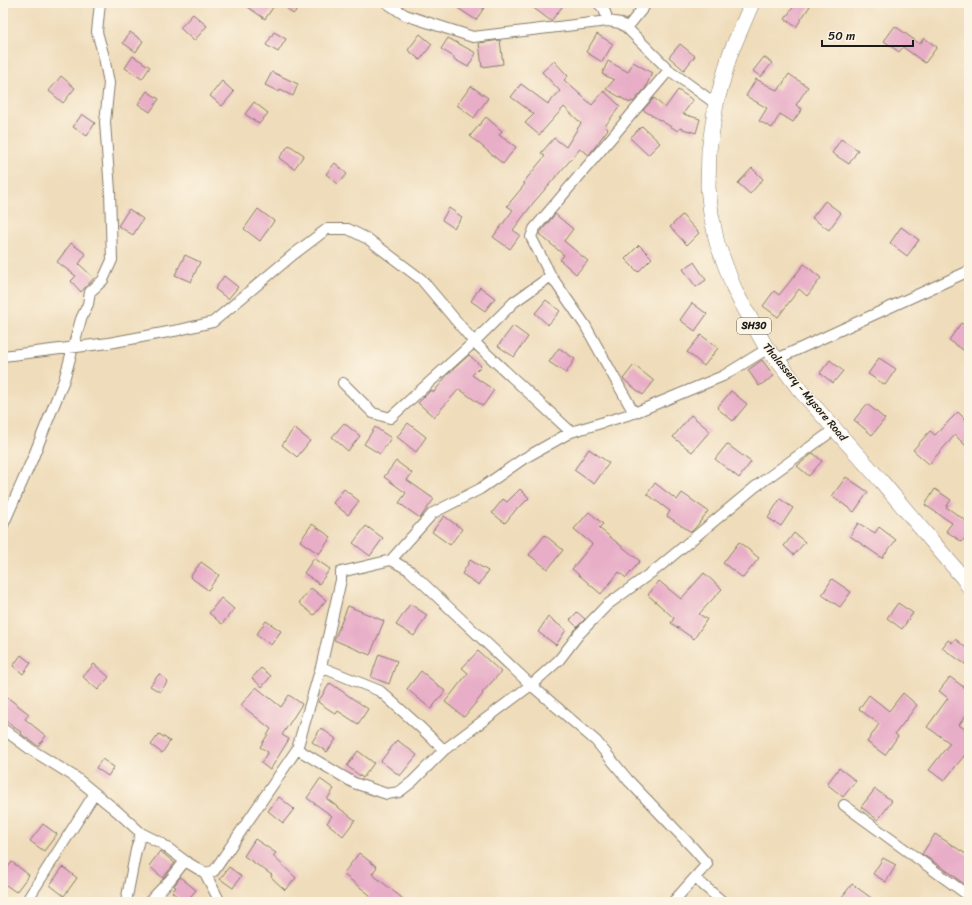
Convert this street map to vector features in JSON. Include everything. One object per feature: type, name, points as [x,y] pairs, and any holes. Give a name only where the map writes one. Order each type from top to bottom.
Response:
[{"type":"main road","name":"Thalassery - Mysore Road","points":[[752,3],[730,54],[716,104],[709,150],[708,187],[710,214],[717,243],[735,291],[772,354],[800,389],[964,579],[969,587]]},
{"type":"street","points":[[3,525],[32,460],[64,380],[81,319],[88,304],[90,292],[103,280],[112,260],[110,191],[105,122],[109,83],[97,32],[100,3]]},
{"type":"street","points":[[387,3],[405,15],[473,37],[608,21],[620,23],[627,28],[669,70],[716,104]]},
{"type":"street","points":[[598,3],[604,8],[608,21]]},
{"type":"street","points":[[627,28],[648,3]]},
{"type":"street","points":[[634,413],[585,325],[551,276],[531,236],[534,229],[669,70]]},
{"type":"street","points":[[3,356],[109,343],[213,322],[294,254],[328,229],[348,229],[368,239],[421,279],[474,342],[571,432]]},
{"type":"street","points":[[205,873],[214,870],[297,749],[320,667],[341,572],[391,560],[433,513],[480,489],[523,459],[571,432],[634,413],[969,271]]},
{"type":"street","points":[[343,383],[373,413],[390,418],[474,342],[514,302],[551,276]]},
{"type":"street","points":[[297,749],[354,783],[387,794],[399,792],[412,782],[444,750],[532,685],[559,660],[579,634],[607,605],[659,567],[755,487],[835,429]]},
{"type":"street","points":[[391,560],[409,570],[532,685],[596,741],[628,780],[707,864],[673,902]]},
{"type":"street","points":[[320,667],[380,691],[444,750]]},
{"type":"street","points":[[3,729],[30,749],[75,777],[141,833],[161,843],[185,861],[205,873],[220,902]]},
{"type":"street","points":[[26,902],[95,793]]},
{"type":"street","points":[[844,805],[969,896]]},
{"type":"street","points":[[126,902],[136,850],[141,833]]},
{"type":"street","points":[[149,902],[170,880],[185,861]]},
{"type":"street","points":[[695,878],[723,902]]},
{"type":"building","points":[[242,3],[276,3],[265,19]]},
{"type":"building","points":[[281,3],[304,3],[293,14]]},
{"type":"building","points":[[450,3],[487,3],[476,20]]},
{"type":"building","points":[[527,3],[565,3],[551,21]]},
{"type":"building","points":[[796,3],[805,3],[810,6],[796,27],[785,19]]},
{"type":"building","points":[[193,14],[207,26],[194,41],[180,28]]},
{"type":"building","points":[[895,26],[920,44],[924,38],[937,47],[925,63],[903,47],[899,52],[884,41]]},
{"type":"building","points":[[130,32],[143,41],[136,52],[123,43]]},
{"type":"building","points":[[274,32],[286,39],[278,52],[266,45]]},
{"type":"building","points":[[420,34],[432,44],[420,60],[408,50]]},
{"type":"building","points":[[597,34],[613,44],[602,62],[586,52]]},
{"type":"building","points":[[448,38],[476,53],[468,67],[441,49]]},
{"type":"building","points":[[500,40],[503,64],[482,67],[479,43]]},
{"type":"building","points":[[680,44],[695,56],[684,70],[669,57]]},
{"type":"building","points":[[133,56],[150,67],[142,79],[125,68]]},
{"type":"building","points":[[764,57],[772,63],[761,77],[753,71]]},
{"type":"building","points":[[554,61],[568,76],[564,80],[592,105],[604,91],[620,106],[605,126],[608,129],[589,155],[580,149],[534,202],[513,230],[520,235],[510,249],[493,237],[513,210],[507,206],[545,156],[541,153],[554,138],[566,147],[581,123],[564,107],[539,135],[525,123],[534,114],[511,97],[521,84],[548,104],[560,91],[542,72]]},
{"type":"building","points":[[608,61],[628,72],[633,62],[652,73],[645,89],[633,102],[631,101],[630,103],[606,89],[614,80],[602,74]]},
{"type":"building","points":[[272,72],[298,84],[293,96],[280,90],[279,92],[265,85]]},
{"type":"building","points":[[789,74],[808,87],[796,105],[802,109],[793,122],[780,114],[772,128],[759,121],[767,108],[746,96],[756,79],[778,91]]},
{"type":"building","points":[[61,76],[75,88],[63,103],[49,91]]},
{"type":"building","points":[[222,81],[234,92],[222,106],[210,96]]},
{"type":"building","points":[[471,86],[488,98],[474,118],[457,105]]},
{"type":"building","points":[[678,90],[693,100],[683,114],[700,119],[696,133],[680,128],[678,131],[643,110],[654,98],[665,108]]},
{"type":"building","points":[[147,91],[159,99],[150,112],[138,104]]},
{"type":"building","points":[[254,102],[268,113],[259,124],[245,114]]},
{"type":"building","points":[[82,114],[95,123],[87,136],[73,127]]},
{"type":"building","points":[[486,117],[502,131],[499,135],[516,147],[503,164],[470,136]]},
{"type":"building","points":[[642,126],[660,143],[648,155],[630,138]]},
{"type":"building","points":[[841,139],[858,150],[849,164],[832,153]]},
{"type":"building","points":[[289,145],[304,155],[294,169],[279,158]]},
{"type":"building","points":[[335,163],[347,174],[338,184],[326,174]]},
{"type":"building","points":[[752,168],[763,179],[750,194],[738,183]]},
{"type":"building","points":[[825,201],[841,213],[829,230],[812,218]]},
{"type":"building","points":[[449,208],[462,217],[454,228],[442,220]]},
{"type":"building","points":[[129,209],[143,219],[133,235],[118,226]]},
{"type":"building","points":[[258,209],[274,221],[260,241],[244,229]]},
{"type":"building","points":[[555,214],[573,229],[564,241],[588,261],[576,274],[560,260],[564,255],[539,234]]},
{"type":"building","points":[[682,215],[699,233],[687,245],[670,227]]},
{"type":"building","points":[[901,227],[919,240],[907,256],[890,243]]},
{"type":"building","points":[[71,243],[86,254],[79,264],[94,278],[81,292],[71,281],[76,276],[57,262]]},
{"type":"building","points":[[639,245],[652,258],[638,272],[625,259]]},
{"type":"building","points":[[185,255],[200,262],[191,282],[175,275]]},
{"type":"building","points":[[694,262],[706,280],[696,287],[683,269]]},
{"type":"building","points":[[804,264],[821,278],[807,296],[799,289],[778,317],[763,306],[774,291],[779,295]]},
{"type":"building","points":[[224,276],[238,287],[228,299],[215,289]]},
{"type":"building","points":[[480,287],[495,298],[485,311],[471,301]]},
{"type":"building","points":[[546,300],[560,311],[548,325],[535,313]]},
{"type":"building","points":[[692,303],[707,314],[695,331],[680,320]]},
{"type":"building","points":[[961,323],[969,328],[969,354],[949,340]]},
{"type":"building","points":[[513,326],[528,337],[514,357],[498,346]]},
{"type":"building","points":[[701,335],[718,348],[704,366],[687,352]]},
{"type":"building","points":[[559,348],[575,359],[566,373],[549,362]]},
{"type":"building","points":[[469,355],[481,366],[472,375],[494,390],[483,406],[459,389],[434,417],[418,403],[431,390],[434,392],[448,374]]},
{"type":"building","points":[[879,358],[896,369],[885,385],[868,374]]},
{"type":"building","points":[[762,360],[774,376],[759,386],[748,370]]},
{"type":"building","points":[[830,360],[843,371],[833,383],[820,373]]},
{"type":"building","points":[[634,365],[654,381],[643,395],[623,379]]},
{"type":"building","points":[[731,391],[747,404],[733,421],[717,408]]},
{"type":"building","points":[[867,404],[885,419],[872,435],[854,420]]},
{"type":"building","points":[[958,412],[969,423],[969,449],[955,435],[929,464],[913,450],[930,431],[935,435]]},
{"type":"building","points":[[691,415],[710,431],[692,452],[673,437]]},
{"type":"building","points":[[344,423],[360,436],[348,451],[332,437]]},
{"type":"building","points":[[408,423],[426,437],[416,452],[397,437]]},
{"type":"building","points":[[375,427],[391,438],[380,454],[364,444]]},
{"type":"building","points":[[294,428],[310,441],[297,457],[282,445]]},
{"type":"building","points":[[727,444],[751,462],[739,478],[715,459]]},
{"type":"building","points":[[589,449],[609,463],[594,484],[574,470]]},
{"type":"building","points":[[813,453],[822,461],[809,476],[797,466]]},
{"type":"building","points":[[396,461],[412,473],[407,480],[434,499],[420,518],[399,503],[406,493],[384,477]]},
{"type":"building","points":[[846,477],[868,492],[854,512],[832,496]]},
{"type":"building","points":[[655,483],[677,500],[682,493],[708,511],[691,532],[667,516],[670,511],[647,494]]},
{"type":"building","points":[[344,489],[359,501],[348,515],[333,503]]},
{"type":"building","points":[[520,489],[529,498],[520,507],[519,506],[505,523],[492,513],[503,499],[507,502]]},
{"type":"building","points":[[935,489],[951,500],[946,507],[969,523],[969,532],[962,542],[946,531],[952,523],[925,505]]},
{"type":"building","points":[[780,499],[793,508],[781,526],[768,518]]},
{"type":"building","points":[[589,512],[603,524],[599,528],[640,561],[626,578],[619,572],[601,594],[572,569],[592,544],[574,529]]},
{"type":"building","points":[[444,516],[462,529],[450,545],[432,532]]},
{"type":"building","points":[[858,523],[875,533],[879,527],[896,540],[882,558],[850,536]]},
{"type":"building","points":[[312,524],[331,537],[319,554],[300,541]]},
{"type":"building","points":[[366,526],[383,538],[370,556],[353,543]]},
{"type":"building","points":[[794,533],[805,542],[794,555],[784,546]]},
{"type":"building","points":[[545,535],[563,550],[548,569],[529,555]]},
{"type":"building","points":[[739,542],[759,558],[743,578],[723,563]]},
{"type":"building","points":[[314,558],[330,569],[319,584],[304,573]]},
{"type":"building","points":[[470,560],[488,571],[479,585],[462,574]]},
{"type":"building","points":[[201,562],[219,575],[208,590],[190,577]]},
{"type":"building","points":[[704,573],[722,589],[699,614],[707,619],[694,639],[671,623],[674,618],[648,595],[659,581],[681,599]]},
{"type":"building","points":[[832,579],[851,592],[840,607],[822,595]]},
{"type":"building","points":[[311,588],[326,600],[314,615],[299,603]]},
{"type":"building","points":[[221,598],[234,609],[222,624],[209,613]]},
{"type":"building","points":[[898,603],[913,613],[902,629],[887,618]]},
{"type":"building","points":[[410,604],[427,615],[414,636],[396,625]]},
{"type":"building","points":[[348,606],[384,621],[370,655],[334,640]]},
{"type":"building","points":[[577,612],[585,619],[577,627],[570,620]]},
{"type":"building","points":[[548,617],[566,630],[556,645],[538,632]]},
{"type":"building","points":[[266,621],[281,631],[271,645],[256,635]]},
{"type":"building","points":[[955,639],[969,650],[969,659],[965,664],[942,648],[948,640],[952,643]]},
{"type":"building","points":[[478,651],[501,672],[482,693],[483,694],[464,717],[445,702],[468,673],[462,668]]},
{"type":"building","points":[[379,654],[397,661],[389,684],[371,677]]},
{"type":"building","points":[[21,655],[31,663],[23,674],[13,666]]},
{"type":"building","points":[[94,664],[109,677],[98,690],[83,677]]},
{"type":"building","points":[[261,668],[271,676],[262,687],[252,678]]},
{"type":"building","points":[[421,671],[445,691],[431,709],[407,689]]},
{"type":"building","points":[[159,674],[168,681],[160,692],[150,686]]},
{"type":"building","points":[[950,677],[969,691],[969,711],[959,725],[969,732],[969,759],[964,756],[944,781],[929,770],[950,743],[927,727],[948,698],[939,691]]},
{"type":"building","points":[[330,683],[368,709],[358,724],[338,711],[336,714],[318,702]]},
{"type":"building","points":[[256,687],[281,707],[289,695],[302,704],[282,735],[289,739],[270,770],[261,763],[268,752],[260,747],[271,729],[241,705]]},
{"type":"building","points":[[903,693],[917,705],[895,734],[898,736],[885,755],[867,742],[879,724],[859,709],[869,695],[889,711]]},
{"type":"building","points":[[3,694],[29,714],[25,719],[46,736],[38,746],[3,719]]},
{"type":"building","points":[[321,728],[336,739],[327,752],[312,742]]},
{"type":"building","points":[[159,734],[170,741],[162,753],[151,745]]},
{"type":"building","points":[[397,740],[417,755],[400,776],[381,761]]},
{"type":"building","points":[[358,751],[374,763],[363,778],[347,766]]},
{"type":"building","points":[[102,759],[114,767],[108,776],[96,768]]},
{"type":"building","points":[[839,768],[856,781],[843,797],[827,784]]},
{"type":"building","points":[[320,779],[334,789],[327,799],[355,820],[343,836],[327,823],[332,816],[307,798]]},
{"type":"building","points":[[875,789],[892,801],[878,820],[861,807]]},
{"type":"building","points":[[279,797],[294,809],[283,823],[268,811]]},
{"type":"building","points":[[43,824],[57,834],[44,851],[30,841]]},
{"type":"building","points":[[935,834],[969,856],[969,886],[922,854]]},
{"type":"building","points":[[255,839],[276,853],[273,856],[296,878],[285,890],[271,877],[272,875],[244,856]]},
{"type":"building","points":[[160,851],[175,863],[163,878],[149,866]]},
{"type":"building","points":[[359,853],[377,867],[372,874],[407,902],[364,902],[370,895],[343,874]]},
{"type":"building","points":[[883,858],[896,865],[886,882],[873,874]]},
{"type":"building","points":[[12,862],[29,875],[16,892],[3,883],[3,873]]},
{"type":"building","points":[[63,867],[77,878],[64,896],[50,885]]},
{"type":"building","points":[[229,867],[241,876],[233,888],[220,879]]},
{"type":"building","points":[[180,877],[196,890],[186,902],[172,892]]},
{"type":"building","points":[[852,884],[877,902],[838,902]]}]
